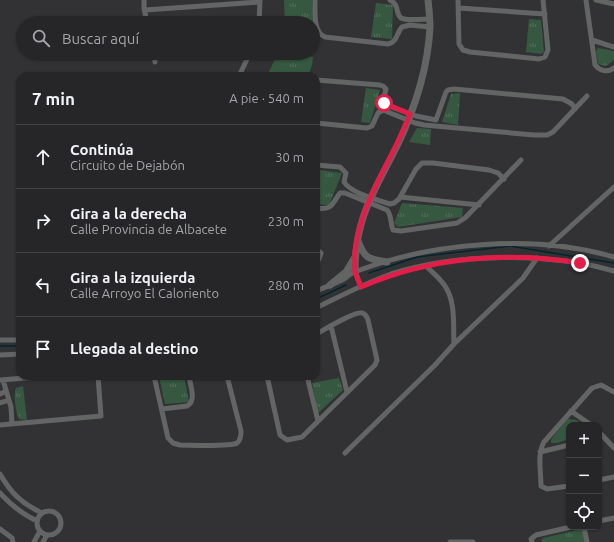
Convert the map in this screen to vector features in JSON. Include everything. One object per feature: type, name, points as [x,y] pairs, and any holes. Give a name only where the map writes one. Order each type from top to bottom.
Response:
[{"type":"street","points":[[144,0],[146,16]]},
{"type":"street","points":[[315,0],[316,16]]},
{"type":"street","points":[[390,0],[396,4],[400,16],[403,19],[430,23]]},
{"type":"street","points":[[361,287],[355,271],[355,257],[361,221],[369,199],[398,143],[409,117],[425,64],[430,23],[428,0]]},
{"type":"street","points":[[458,0],[459,41],[463,50],[539,59],[545,56],[548,50],[543,0]]},
{"type":"street","points":[[586,0],[594,62],[596,67],[607,72],[614,68]]},
{"type":"street","points":[[596,0],[614,4]]},
{"type":"street","points":[[145,10],[260,1],[259,16]]},
{"type":"street","points":[[459,8],[545,14]]},
{"type":"street","points":[[320,34],[325,38],[388,44],[396,40],[402,27],[430,23]]},
{"type":"street","points":[[592,40],[614,47]]},
{"type":"street","points":[[242,72],[247,60]]},
{"type":"street","points":[[320,80],[383,86],[386,89],[383,101],[384,103],[409,117],[415,123],[534,135],[547,135],[555,130],[587,96]]},
{"type":"street","points":[[437,126],[436,120],[446,92],[454,89],[563,99],[572,104],[575,109]]},
{"type":"street","points":[[320,123],[367,128],[372,126],[378,113],[383,110],[409,117],[436,120]]},
{"type":"street","points":[[320,165],[342,168],[346,173],[344,182],[345,185],[389,212],[393,230],[398,230],[461,221],[479,205],[521,160]]},
{"type":"street","points":[[320,208],[326,209],[333,205],[340,193],[392,204],[400,197],[416,169],[422,163],[489,170],[498,173],[504,178]]},
{"type":"street","points":[[549,246],[614,187]]},
{"type":"street","points":[[400,197],[479,205]]},
{"type":"street","points":[[357,239],[363,253],[370,259],[387,262]]},
{"type":"street","points":[[320,289],[344,279],[355,271],[423,252],[456,246],[517,244],[549,246],[582,250],[614,257]]},
{"type":"street","points":[[330,285],[346,272],[355,257]]},
{"type":"street","points":[[345,453],[454,344],[523,278],[537,258]]},
{"type":"street","points":[[320,306],[391,274],[426,266],[476,259],[537,258],[580,263],[614,271]]},
{"type":"street","points":[[426,266],[441,280],[449,294],[452,311],[454,344]]},
{"type":"street","points":[[268,380],[282,437],[287,440],[299,438],[375,365],[377,357],[368,320],[365,314],[357,313],[320,332]]},
{"type":"street","points":[[331,326],[346,392]]},
{"type":"street","points":[[0,340],[16,340]]},
{"type":"street","points":[[0,355],[16,354]]},
{"type":"street","points":[[12,424],[9,400],[1,380],[16,379]]},
{"type":"street","points":[[0,425],[101,416],[98,380]]},
{"type":"street","points":[[155,380],[168,438],[173,443],[180,445],[237,443],[240,438],[241,431],[229,380]]},
{"type":"street","points":[[162,408],[187,406],[191,404],[193,400],[190,380]]},
{"type":"street","points":[[308,380],[318,421]]},
{"type":"street","points":[[566,487],[548,489],[542,488],[541,486],[540,452],[544,442],[595,386],[601,385],[614,392]]},
{"type":"street","points":[[0,394],[6,391]]},
{"type":"street","points":[[0,403],[9,400]]},
{"type":"street","points":[[571,411],[587,422]]},
{"type":"street","points":[[602,438],[614,448]]},
{"type":"street","points":[[540,452],[566,447]]},
{"type":"street","points":[[0,474],[14,495],[20,501],[42,513]]},
{"type":"street","points":[[602,479],[614,477]]},
{"type":"street","points":[[0,493],[20,512],[37,521]]},
{"type":"street","points":[[46,511],[54,512],[60,517],[62,525],[58,532],[51,536],[40,531],[37,521],[42,513],[46,511]]},
{"type":"street","points":[[602,520],[614,518]]},
{"type":"street","points":[[532,542],[531,539],[536,535],[566,528]]},
{"type":"street","points":[[0,529],[12,538],[13,542]]},
{"type":"street","points":[[585,530],[587,542]]},
{"type":"street","points":[[34,542],[40,531]]},
{"type":"street","points":[[43,542],[47,535]]},
{"type":"street","points":[[450,542],[473,542]]},
{"type":"green space","points":[[284,0],[312,0],[313,16],[285,16]]},
{"type":"green space","points":[[376,3],[393,5],[392,39],[371,37]]},
{"type":"green space","points":[[529,19],[541,20],[544,52],[541,54],[526,52]]},
{"type":"green space","points":[[598,48],[614,51],[614,60],[606,66],[598,64],[596,51]]},
{"type":"green space","points":[[275,60],[313,60],[309,72],[269,72]]},
{"type":"green space","points":[[366,88],[380,90],[370,123],[361,122]]},
{"type":"green space","points":[[460,93],[458,125],[442,122],[451,94]]},
{"type":"green space","points":[[417,128],[431,129],[430,145],[409,142]]},
{"type":"green space","points":[[320,170],[342,173],[329,205],[320,204]]},
{"type":"green space","points":[[402,203],[463,208],[462,217],[398,227],[394,223]]},
{"type":"green space","points":[[339,378],[343,390],[318,413],[312,383]]},
{"type":"green space","points":[[160,380],[185,380],[189,402],[165,404]]},
{"type":"green space","points":[[23,386],[27,420],[19,419],[15,404],[16,388]]},
{"type":"green space","points":[[568,419],[580,422],[566,422],[566,440],[551,443],[552,438]]},
{"type":"green space","points":[[582,530],[585,542],[542,542],[541,541],[543,538]]},
{"type":"waterway","points":[[369,273],[417,257],[510,246],[614,263]]},
{"type":"waterway","points":[[320,297],[346,285]]},
{"type":"waterway","points":[[0,346],[16,346]]},
{"type":"route","points":[[384,103],[410,114],[398,143],[370,197],[361,221],[355,257],[355,271],[361,287],[391,274],[410,269],[457,261],[517,257],[562,260],[580,263]]}]
